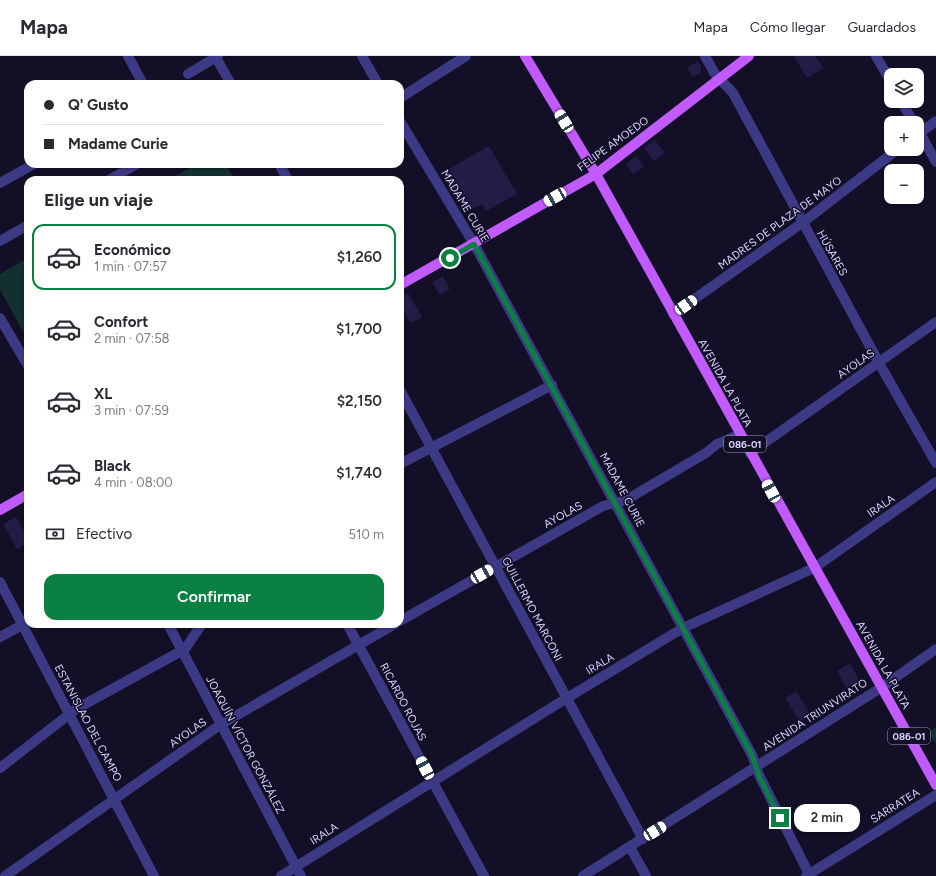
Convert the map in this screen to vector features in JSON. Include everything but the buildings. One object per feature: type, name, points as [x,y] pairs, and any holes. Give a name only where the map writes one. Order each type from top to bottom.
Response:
[{"type":"main road","name":"AVENIDA LA PLATA","points":[[525,56],[596,174],[936,785]]},
{"type":"main road","name":"FELIPE AMOEDO","points":[[404,283],[596,174],[749,56]]},
{"type":"main road","points":[[0,510],[24,496]]},
{"type":"street","points":[[128,56],[142,80]]},
{"type":"street","points":[[188,74],[216,56],[230,80]]},
{"type":"street","points":[[362,56],[376,80]]},
{"type":"street","points":[[404,95],[466,56]]},
{"type":"street","name":"HÚSARES","points":[[705,56],[719,79],[733,93],[802,223],[936,464]]},
{"type":"street","points":[[876,56],[884,70]]},
{"type":"street","points":[[924,128],[936,121]]},
{"type":"street","name":"MADAME CURIE","points":[[404,128],[474,244],[616,502],[752,755],[756,767],[809,875]]},
{"type":"street","points":[[924,142],[936,162]]},
{"type":"street","name":"MADRES DE PLAZA DE MAYO","points":[[674,314],[802,223],[889,156]]},
{"type":"street","points":[[0,183],[27,168]]},
{"type":"street","points":[[116,176],[130,168]]},
{"type":"street","points":[[0,241],[24,227]]},
{"type":"street","points":[[0,318],[4,333],[24,360]]},
{"type":"street","name":"AYOLAS","points":[[750,453],[936,322]]},
{"type":"street","points":[[404,462],[552,385]]},
{"type":"street","name":"GUILLERMO MARCONI","points":[[404,397],[643,839]]},
{"type":"street","name":"AYOLAS","points":[[404,619],[603,506],[645,489],[706,453],[717,444],[740,434]]},
{"type":"street","name":"IRALA","points":[[281,876],[295,865],[683,628],[814,568],[936,482]]},
{"type":"street","name":"ESTANISLAO DEL CAMPO","points":[[0,582],[24,621]]},
{"type":"street","points":[[0,637],[24,624]]},
{"type":"street","name":"ESTANISLAO DEL CAMPO","points":[[27,628],[70,714],[154,876]]},
{"type":"street","name":"JOAQUÍN VÍCTOR GONZÁLEZ","points":[[170,628],[301,876]]},
{"type":"street","points":[[0,768],[70,714],[182,651],[189,646],[200,628]]},
{"type":"street","name":"RICARDO ROJAS","points":[[349,628],[484,876]]},
{"type":"street","name":"AYOLAS","points":[[4,876],[220,725],[388,628]]},
{"type":"street","name":"AVENIDA TRIUNVIRATO","points":[[583,876],[882,687],[936,649]]},
{"type":"street","name":"SARRATEA","points":[[809,875],[936,795]]},
{"type":"street","points":[[630,847],[646,876]]},
{"type":"street","points":[[0,869],[4,876]]},
{"type":"green space","points":[[190,168],[228,168],[233,176],[175,176]]},
{"type":"green space","points":[[24,260],[24,333],[0,290],[0,274]]},
{"type":"green space","points":[[936,727],[936,744],[928,732]]},
{"type":"route","points":[[450,258],[474,244],[616,502],[752,755],[759,776],[780,818]]}]
